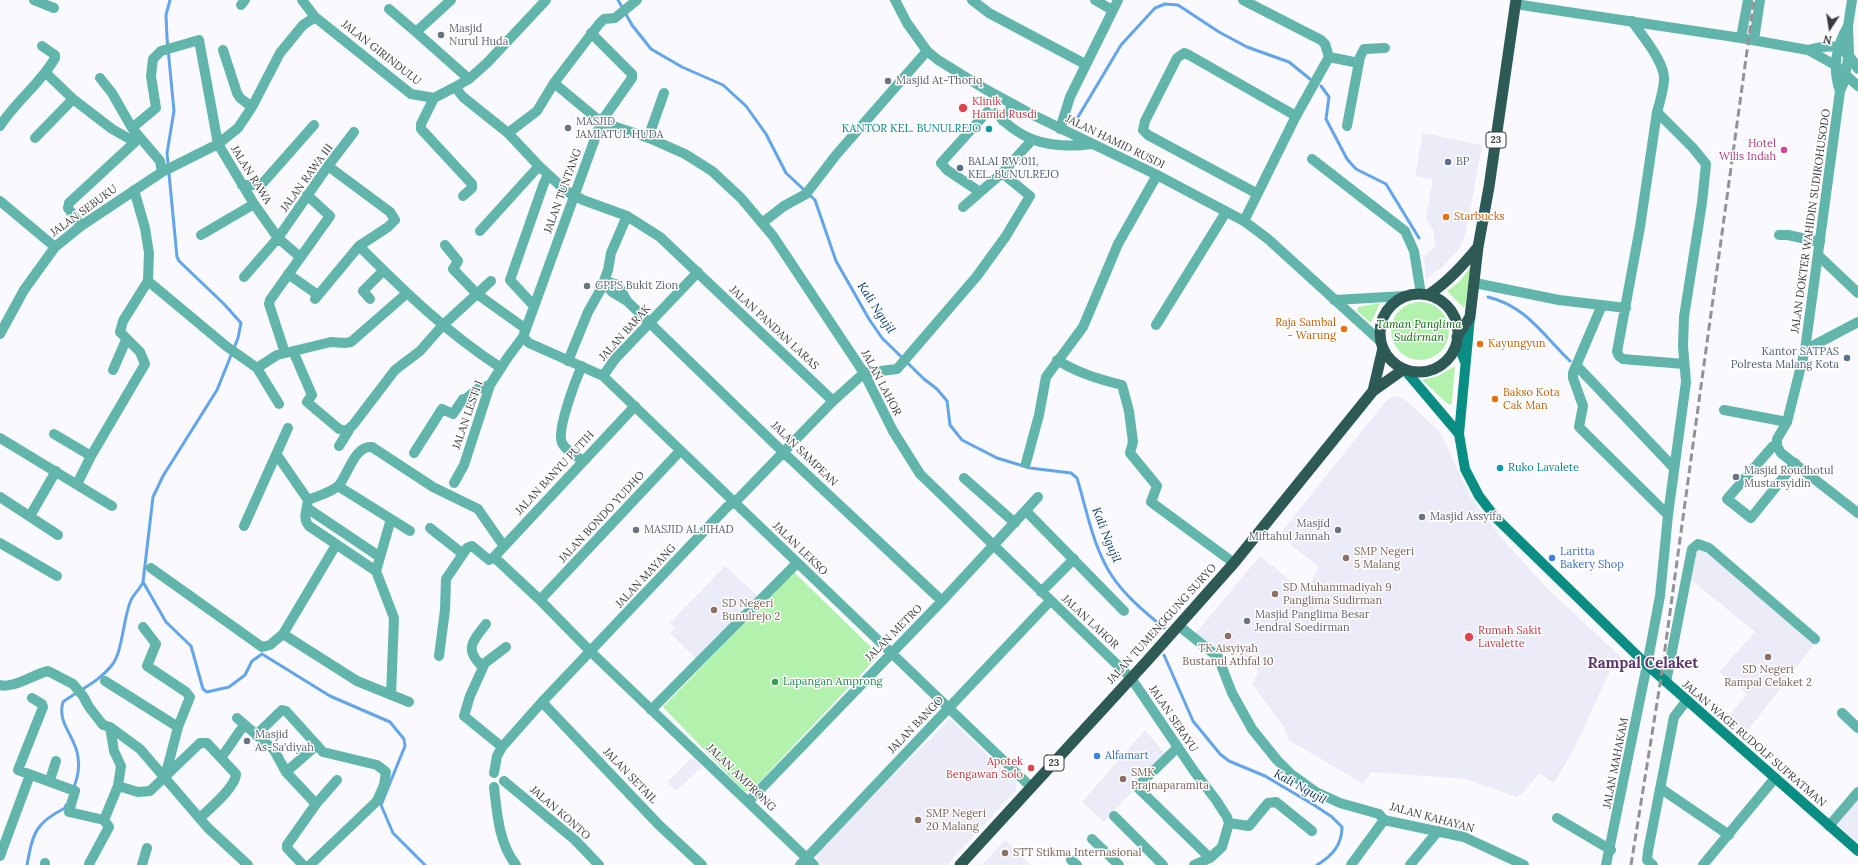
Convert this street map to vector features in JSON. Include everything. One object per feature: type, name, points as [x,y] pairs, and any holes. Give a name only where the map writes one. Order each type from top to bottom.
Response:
[{"type":"highway","name":"23","points":[[1404,369],[1426,370],[1439,366],[1447,360],[1470,316],[1478,247],[1488,195],[1516,2]]},
{"type":"highway","name":"23","points":[[1381,344],[1382,318],[1391,305],[1405,296],[1424,294],[1449,280],[1463,266],[1478,247]]},
{"type":"highway","points":[[1424,294],[1439,300],[1448,307],[1458,326],[1457,340]]},
{"type":"highway","points":[[1381,344],[1389,358],[1404,369]]},
{"type":"highway","name":"JALAN TUMENGGUNG SURYO","points":[[1373,391],[1381,344]]},
{"type":"highway","name":"JALAN TUMENGGUNG SURYO","points":[[960,865],[1179,626],[1234,563],[1373,391],[1404,369]]},
{"type":"main road","name":"JALAN WAGE RUDOLF SUPRATMAN","points":[[1470,316],[1459,434],[1465,469],[1478,496],[1492,513],[1647,665],[1858,851]]},
{"type":"main road","name":"JALAN WAGE RUDOLF SUPRATMAN","points":[[1457,340],[1465,364]]},
{"type":"main road","points":[[1404,369],[1459,434]]},
{"type":"street","points":[[34,0],[54,8]]},
{"type":"street","name":"JALAN GIRINDULU","points":[[302,0],[315,17],[411,94],[434,98]]},
{"type":"street","points":[[416,32],[451,0]]},
{"type":"street","points":[[463,196],[472,188],[472,184],[421,129],[421,124],[434,98],[469,79],[487,63],[546,0]]},
{"type":"street","points":[[508,133],[537,111],[554,83],[604,19],[615,18],[637,0]]},
{"type":"street","name":"JALAN HAMID RUSDI","points":[[895,0],[907,24],[927,51],[985,89],[1012,104],[1157,175],[1244,221],[1268,239],[1381,344]]},
{"type":"street","points":[[972,0],[989,13],[1085,64]]},
{"type":"street","points":[[1095,0],[1112,10]]},
{"type":"street","points":[[1060,128],[1070,97],[1118,0]]},
{"type":"street","points":[[1243,0],[1321,40],[1325,44],[1329,57],[1256,193],[1244,221]]},
{"type":"street","points":[[1741,38],[1748,0]]},
{"type":"street","points":[[1754,40],[1760,0]]},
{"type":"street","points":[[1848,26],[1852,0]]},
{"type":"street","points":[[1516,2],[1808,50],[1835,65],[1858,86]]},
{"type":"street","points":[[389,9],[469,79]]},
{"type":"street","points":[[218,144],[238,128],[252,107],[280,53],[303,25],[315,17]]},
{"type":"street","points":[[1632,21],[1660,63],[1664,80],[1657,112],[1640,227],[1617,352],[1623,359],[1684,364]]},
{"type":"street","name":"JALAN DOKTER WAHIDIN SUDIROHUSODO","points":[[1840,91],[1836,81],[1835,65],[1842,36],[1848,26]]},
{"type":"street","name":"JALAN DOKTER WAHIDIN SUDIROHUSODO","points":[[1777,446],[1777,439],[1787,422],[1805,350],[1840,91],[1845,74],[1848,53],[1848,26]]},
{"type":"street","name":"JALAN TUNTANG","points":[[524,333],[600,122],[633,76],[591,34]]},
{"type":"street","name":"JALAN RAWA","points":[[132,128],[156,108],[151,64],[153,59],[161,51],[199,40],[218,144],[254,204],[278,238],[300,256]]},
{"type":"street","points":[[0,125],[22,97],[46,73],[56,58],[55,55],[42,46]]},
{"type":"street","points":[[1808,50],[1824,46],[1839,46],[1848,53],[1858,68]]},
{"type":"street","points":[[1347,126],[1359,63],[1364,49],[1385,48]]},
{"type":"street","points":[[223,50],[237,93],[240,98],[252,107]]},
{"type":"street","points":[[762,223],[784,206],[809,190],[878,106],[927,51]]},
{"type":"street","points":[[1256,193],[1148,135],[1143,130],[1145,121],[1178,58],[1184,53],[1296,116]]},
{"type":"street","points":[[1329,57],[1359,63]]},
{"type":"street","points":[[46,73],[73,99],[112,129],[137,139]]},
{"type":"street","points":[[100,78],[112,93],[137,139],[160,161],[163,171]]},
{"type":"street","points":[[554,83],[600,122]]},
{"type":"street","points":[[455,87],[463,97],[508,133],[548,175],[573,195],[627,216],[660,237],[698,272]]},
{"type":"street","points":[[648,138],[664,93]]},
{"type":"street","points":[[35,138],[73,99]]},
{"type":"street","points":[[1003,121],[1012,104]]},
{"type":"street","points":[[980,192],[947,170],[941,162],[991,112],[1012,130],[1032,140],[1045,144],[1071,147],[1092,144]]},
{"type":"street","name":"JALAN MAHAKAM","points":[[1606,865],[1611,850],[1660,596],[1668,515],[1686,382],[1684,364],[1684,317],[1702,203],[1706,164],[1693,148],[1657,112]]},
{"type":"street","name":"JALAN LAHOR","points":[[600,122],[648,138],[685,154],[712,171],[726,183],[762,223],[799,273],[864,373],[893,431],[920,474],[1131,678]]},
{"type":"street","points":[[242,185],[261,186],[314,125]]},
{"type":"street","name":"JALAN RAWA III","points":[[244,277],[278,238],[307,195],[354,132]]},
{"type":"street","points":[[81,226],[68,208],[69,203],[137,139]]},
{"type":"street","points":[[963,208],[1002,173],[1032,140]]},
{"type":"street","name":"JALAN SEBUKU","points":[[0,334],[24,290],[55,247],[81,226],[163,171],[218,144]]},
{"type":"street","points":[[1312,159],[1404,231],[1414,251],[1424,294]]},
{"type":"street","points":[[288,274],[316,297],[359,246],[394,223],[395,218],[328,166]]},
{"type":"street","points":[[480,231],[539,166]]},
{"type":"street","points":[[864,373],[897,369],[910,356],[977,276],[1006,236],[1030,196],[1002,173]]},
{"type":"street","points":[[534,306],[510,280],[548,175]]},
{"type":"street","points":[[1026,463],[1039,415],[1046,377],[1083,326],[1118,244],[1157,175]]},
{"type":"street","points":[[77,484],[91,456],[145,364],[140,352],[126,340],[120,332],[122,321],[148,281],[149,253],[145,228],[134,190]]},
{"type":"street","points":[[307,195],[330,216],[300,256],[270,300],[269,304],[289,352],[312,395],[311,398],[306,401],[339,429],[342,431],[349,430]]},
{"type":"street","points":[[0,201],[55,247]]},
{"type":"street","points":[[201,235],[254,204]]},
{"type":"street","points":[[1156,325],[1226,212]]},
{"type":"street","points":[[568,361],[588,312],[607,281],[611,253],[627,216]]},
{"type":"street","points":[[1780,235],[1788,235],[1820,242]]},
{"type":"street","points":[[446,245],[458,261],[453,269],[476,294],[524,333]]},
{"type":"street","points":[[359,246],[406,294],[442,326],[501,368]]},
{"type":"street","points":[[1818,256],[1858,293]]},
{"type":"street","points":[[370,299],[363,291],[383,271]]},
{"type":"street","name":"JALAN BARAK","points":[[604,376],[615,359],[698,272]]},
{"type":"street","name":"JALAN PANDAN LARAS","points":[[698,272],[833,400]]},
{"type":"street","points":[[148,281],[226,346],[257,368],[279,404]]},
{"type":"street","points":[[338,446],[395,370],[420,351],[442,326],[491,281]]},
{"type":"street","name":"JALAN SAMPEAN","points":[[607,281],[618,284],[627,301],[650,324],[783,452],[942,601]]},
{"type":"street","points":[[1475,283],[1559,300],[1626,308]]},
{"type":"street","points":[[257,368],[278,355],[331,342],[345,343],[355,340],[406,294]]},
{"type":"street","points":[[1334,300],[1405,296]]},
{"type":"street","points":[[1602,306],[1573,378],[1583,406],[1579,427],[1668,515]]},
{"type":"street","points":[[1805,350],[1858,322]]},
{"type":"street","name":"JALAN LEKSO","points":[[524,333],[529,343],[604,376],[680,451],[1032,788]]},
{"type":"street","name":"JALAN LESTI I","points":[[454,483],[464,465],[490,385],[524,333]]},
{"type":"street","points":[[113,370],[126,340]]},
{"type":"street","points":[[1057,360],[1089,377],[1122,385],[1129,411],[1134,442],[1130,453],[1157,486],[1151,502],[1234,563]]},
{"type":"street","points":[[582,366],[570,392],[561,437],[564,447],[583,461]]},
{"type":"street","points":[[1577,366],[1674,468]]},
{"type":"street","name":"JALAN MAYANG","points":[[494,773],[497,756],[502,747],[542,702],[733,502],[739,498],[833,400],[864,373]]},
{"type":"street","points":[[414,453],[442,410],[453,414],[463,399],[466,399],[477,389],[490,385]]},
{"type":"street","name":"JALAN BANYU PUTIH","points":[[494,557],[636,406]]},
{"type":"street","points":[[1724,410],[1787,422]]},
{"type":"street","points":[[244,526],[288,428]]},
{"type":"street","points":[[54,434],[91,456]]},
{"type":"street","points":[[0,438],[112,506]]},
{"type":"street","points":[[1795,463],[1751,518],[1727,499],[1773,446],[1777,446],[1781,453],[1795,463],[1858,513]]},
{"type":"street","points":[[391,695],[394,618],[376,570],[336,545],[306,522],[305,516],[308,504],[338,486],[358,454],[365,448],[372,447],[433,486],[478,509],[503,546]]},
{"type":"street","name":"JALAN BONDO YUDHO","points":[[540,600],[680,451]]},
{"type":"street","points":[[277,455],[308,504],[380,557]]},
{"type":"street","points":[[30,516],[56,471]]},
{"type":"street","points":[[964,478],[1015,523]]},
{"type":"street","points":[[338,486],[410,531]]},
{"type":"street","points":[[0,497],[58,535]]},
{"type":"street","name":"JALAN METRO","points":[[749,801],[891,652],[942,601],[1026,512],[1038,497]]},
{"type":"street","points":[[1026,512],[1124,611]]},
{"type":"street","points":[[376,570],[391,519]]},
{"type":"street","points":[[430,528],[463,554]]},
{"type":"street","points":[[0,543],[57,576]]},
{"type":"street","points":[[1666,682],[1692,549],[1698,544],[1709,548],[1815,639]]},
{"type":"street","points":[[151,568],[262,647],[270,645],[283,634],[336,545]]},
{"type":"street","points":[[439,656],[445,610],[446,580],[468,546],[471,546],[488,560],[494,557]]},
{"type":"street","name":"JALAN AMPRONG","points":[[494,557],[540,600],[651,710],[749,801],[807,863]]},
{"type":"street","points":[[1041,592],[1074,559]]},
{"type":"street","points":[[651,710],[797,563]]},
{"type":"street","name":"JALAN BANGO","points":[[807,863],[949,708],[1050,601]]},
{"type":"street","points":[[483,666],[474,657],[471,649],[473,642],[486,624]]},
{"type":"street","name":"JALAN KAHAYAN","points":[[1179,626],[1218,657],[1232,693],[1252,729],[1277,760],[1291,774],[1316,792],[1340,803],[1379,814],[1384,820],[1464,838],[1505,861],[1524,865]]},
{"type":"street","points":[[144,627],[156,644],[147,666],[189,695],[190,700],[178,727],[165,777]]},
{"type":"street","points":[[283,634],[357,681],[409,702]]},
{"type":"street","points":[[502,747],[464,716],[470,696],[486,661],[494,657],[506,647]]},
{"type":"street","points":[[0,685],[8,686],[15,684],[34,675],[48,671],[73,684],[103,725],[110,727],[140,749],[165,777],[181,798],[248,865]]},
{"type":"street","name":"JALAN SERAYU","points":[[1131,678],[1216,800],[1227,817],[1229,823]]},
{"type":"street","points":[[105,681],[178,727]]},
{"type":"street","points":[[32,698],[42,704],[43,707],[18,771],[50,780],[60,786],[75,791],[69,812],[104,820],[109,827],[89,864]]},
{"type":"street","points":[[1653,865],[1647,860],[1674,717],[1687,700]]},
{"type":"street","name":"JALAN SETAIL","points":[[542,702],[659,825],[702,865]]},
{"type":"street","points":[[256,736],[282,710],[286,712],[327,754],[377,765],[384,769],[386,778],[377,801],[370,810],[310,865]]},
{"type":"street","points":[[1842,713],[1858,728]]},
{"type":"street","points":[[221,758],[241,722],[274,750],[286,772],[316,804]]},
{"type":"street","points":[[104,820],[118,786],[121,766],[114,751],[110,727]]},
{"type":"street","points":[[118,786],[138,792],[150,791],[204,742],[210,746],[236,774],[235,779],[226,792],[200,818]]},
{"type":"street","points":[[286,772],[317,745]]},
{"type":"street","points":[[1178,747],[1137,787],[1210,858]]},
{"type":"street","points":[[50,780],[56,761]]},
{"type":"street","points":[[494,787],[500,786],[504,781],[501,774],[494,773],[489,780],[494,787],[497,817],[503,840],[511,859],[516,865]]},
{"type":"street","points":[[0,856],[30,775]]},
{"type":"street","points":[[1703,865],[1775,778]]},
{"type":"street","points":[[303,865],[287,848],[287,845],[316,804],[337,780]]},
{"type":"street","name":"JALAN KONTO","points":[[504,781],[575,840],[600,865]]},
{"type":"street","points":[[1660,788],[1729,835]]},
{"type":"street","points":[[1829,826],[1858,792]]},
{"type":"street","points":[[1194,865],[1210,858],[1222,847],[1229,823],[1244,827],[1249,826],[1268,803],[1276,802],[1312,831]]},
{"type":"street","points":[[1114,816],[1163,865]]},
{"type":"street","points":[[1557,818],[1611,850]]},
{"type":"street","points":[[1351,865],[1384,820]]},
{"type":"street","points":[[1410,865],[1438,831]]},
{"type":"street","points":[[1092,839],[1119,865]]},
{"type":"street","points":[[142,865],[146,848]]},
{"type":"shaded area","points":[[1423,133],[1482,145],[1466,232],[1460,248],[1441,268],[1426,279],[1424,256],[1436,246],[1433,230],[1426,218],[1433,180],[1415,176]]},
{"type":"shaded area","name":"Rumah Sakit Lavalette","points":[[1393,396],[1403,398],[1440,432],[1470,496],[1504,541],[1549,590],[1622,658],[1610,671],[1572,753],[1554,783],[1539,773],[1522,794],[1516,797],[1466,779],[1371,772],[1363,784],[1289,740],[1284,727],[1252,684],[1259,671],[1227,649],[1222,656],[1195,634],[1260,556],[1305,592],[1319,567],[1279,535],[1386,401]]},
{"type":"shaded area","name":"SD Negeri Rampal Celaket 2","points":[[1699,550],[1710,555],[1815,643],[1743,737],[1724,721],[1747,694],[1719,672],[1755,632],[1689,578],[1695,553]]},
{"type":"shaded area","name":"SD Negeri Bunulrejo 2","points":[[725,566],[759,597],[697,659],[670,633],[675,628],[670,623]]},
{"type":"shaded area","name":"SMP Negeri 20 Malang","points":[[950,719],[1016,782],[1016,790],[947,865],[822,865],[817,860],[817,851]]},
{"type":"shaded area","name":"SMK Prajnaparamita","points":[[1145,730],[1166,755],[1104,822],[1082,802]]},
{"type":"shaded area","points":[[693,757],[703,766],[676,791],[667,782]]},
{"type":"shaded area","points":[[1858,795],[1858,842],[1834,822]]},
{"type":"shaded area","name":"STT Stikma Internasional","points":[[1005,840],[1030,865],[982,865]]},
{"type":"green space","points":[[1472,265],[1464,308],[1447,291],[1459,282]]},
{"type":"green space","name":"Taman Panglima Sudirman","points":[[1420,302],[1431,304],[1444,315],[1447,320],[1449,331],[1447,342],[1436,355],[1431,358],[1420,360],[1409,358],[1396,347],[1393,342],[1391,331],[1393,320],[1404,307],[1409,304]]},
{"type":"green space","points":[[1380,303],[1371,323],[1357,311],[1358,307]]},
{"type":"green space","points":[[1455,366],[1451,405],[1448,404],[1422,380],[1438,376]]},
{"type":"green space","name":"Lapangan Amprong","points":[[794,572],[879,655],[751,791],[744,791],[663,707]]},
{"type":"waterway","points":[[73,789],[78,771],[78,757],[62,715],[63,702],[101,676],[116,659],[121,643],[128,607],[132,598],[143,582],[153,497],[163,476],[217,390],[238,338],[241,323],[224,304],[179,261],[177,257],[167,153],[174,111],[166,15],[170,0]]},
{"type":"waterway","name":"Kali Ngujil","points":[[618,0],[632,25],[651,49],[682,67],[723,85],[746,106],[766,134],[786,173],[815,200],[836,261],[869,319],[882,338],[924,379],[937,389],[947,401],[950,425],[962,440],[997,458],[1030,468],[1071,473],[1077,478],[1095,541],[1105,565],[1118,584],[1136,604],[1164,628]]},
{"type":"waterway","points":[[1078,117],[1121,45],[1155,8],[1165,4],[1178,5],[1219,32],[1247,47],[1289,62],[1310,79]]},
{"type":"waterway","points":[[1321,86],[1329,97],[1326,119],[1347,159],[1356,169],[1386,184],[1419,238]]},
{"type":"waterway","points":[[1488,297],[1501,301],[1524,314],[1570,361]]},
{"type":"waterway","points":[[143,582],[166,622],[191,646],[203,689],[207,692],[229,687],[245,675],[252,661],[262,654],[330,696],[390,722],[404,739],[405,746],[381,805],[393,833],[425,865]]},
{"type":"waterway","name":"Kali Ngujil","points":[[1164,655],[1193,721],[1220,754],[1229,761],[1265,776],[1314,805],[1332,817],[1342,827],[1342,833],[1338,845],[1332,854],[1317,865]]},
{"type":"waterway","points":[[27,865],[31,845],[37,830],[41,824],[55,813],[65,808],[66,805]]},
{"type":"railway","points":[[1631,865],[1661,678],[1754,0]]},
{"type":"place","name":"Masjid Nurul Huda","points":[[441,35]]},
{"type":"place","name":"Masjid At-Thoriq","points":[[888,81]]},
{"type":"place","name":"Klinik Hamid Rusdi","points":[[963,108]]},
{"type":"place","name":"MASJID JAMIATUL HUDA","points":[[568,128]]},
{"type":"place","name":"KANTOR KEL. BUNULREJO","points":[[989,129]]},
{"type":"place","name":"Hotel Wilis Indah","points":[[1784,150]]},
{"type":"place","name":"BP","points":[[1448,162]]},
{"type":"place","name":"BALAI RW.011, KEL. BUNULREJO","points":[[960,168]]},
{"type":"place","name":"Starbucks","points":[[1446,217]]},
{"type":"place","name":"GPPS Bukit Zion","points":[[587,286]]},
{"type":"place","name":"Raja Sambal - Warung","points":[[1344,329]]},
{"type":"place","name":"Kayungyun","points":[[1480,344]]},
{"type":"place","name":"Kantor SATPAS Polresta Malang Kota","points":[[1847,358]]},
{"type":"place","name":"Bakso Kota Cak Man","points":[[1495,399]]},
{"type":"place","name":"Ruko Lavalete","points":[[1500,468]]},
{"type":"place","name":"Masjid Roudhotul Mustarsyidin","points":[[1736,477]]},
{"type":"place","name":"Masjid Assyifa","points":[[1422,517]]},
{"type":"place","name":"MASJID AL JIHAD","points":[[636,530]]},
{"type":"place","name":"Masjid Miftahul Jannah","points":[[1338,530]]},
{"type":"place","name":"SMP Negeri 5 Malang","points":[[1346,558]]},
{"type":"place","name":"Laritta Bakery Shop","points":[[1552,558]]},
{"type":"place","name":"SD Muhammadiyah 9 Panglima Sudirman","points":[[1275,594]]},
{"type":"place","name":"SD Negeri Bunulrejo 2","points":[[714,610]]},
{"type":"place","name":"Masjid Panglima Besar Jendral Soedirman","points":[[1247,621]]},
{"type":"place","name":"TK Aisyiyah Bustanul Athfal 10","points":[[1228,636]]},
{"type":"place","name":"Rumah Sakit Lavalette","points":[[1469,637]]},
{"type":"place","name":"SD Negeri Rampal Celaket 2","points":[[1768,657]]},
{"type":"place","name":"Lapangan Amprong","points":[[775,682]]},
{"type":"place","name":"Masjid As-Sa'diyah","points":[[247,741]]},
{"type":"place","name":"Alfamart","points":[[1097,756]]},
{"type":"place","name":"Apotek Bengawan Solo","points":[[1031,768]]},
{"type":"place","name":"SMK Prajnaparamita","points":[[1123,779]]},
{"type":"place","name":"SMP Negeri 20 Malang","points":[[918,820]]},
{"type":"place","name":"STT Stikma Internasional","points":[[1005,853]]},
{"type":"district","name":"Rampal Celaket","points":[[1643,664]]}]
